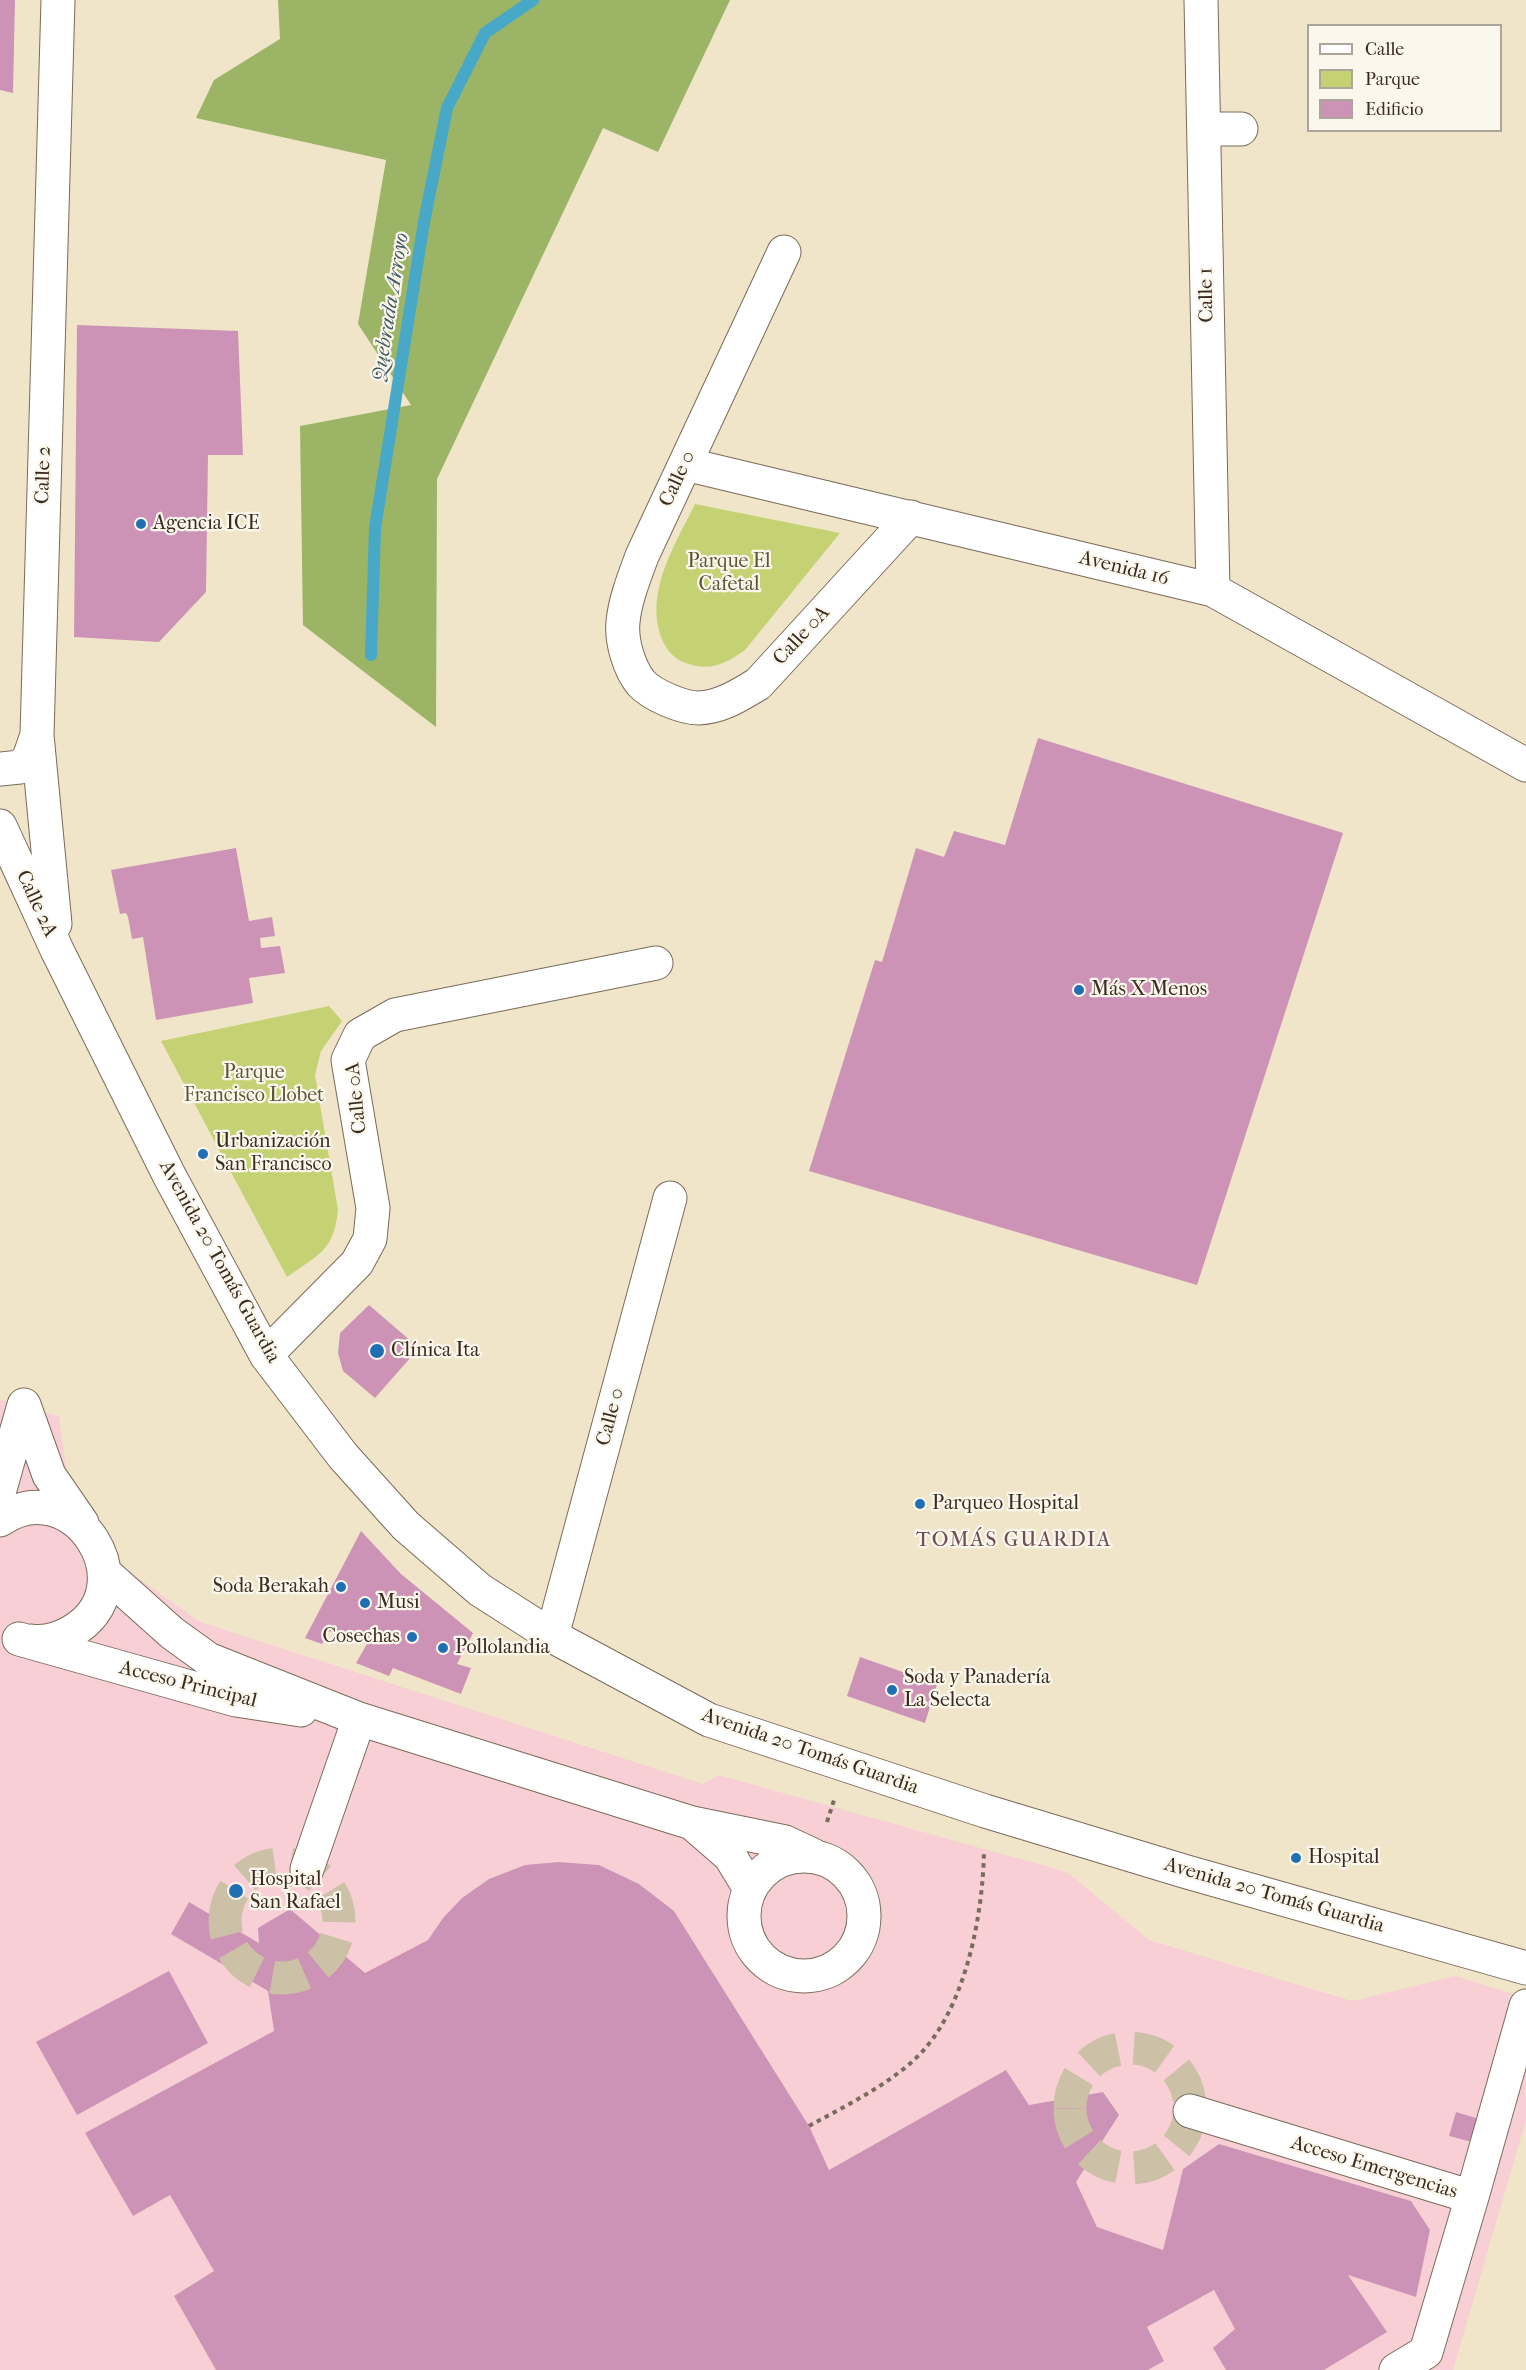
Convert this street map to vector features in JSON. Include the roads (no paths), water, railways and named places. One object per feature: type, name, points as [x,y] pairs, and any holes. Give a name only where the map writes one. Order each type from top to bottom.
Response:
[{"type":"street","name":"Calle 2","points":[[57,950],[37,735],[58,0]]},
{"type":"street","name":"Calle 1","points":[[1201,0],[1214,590]]},
{"type":"street","points":[[1204,129],[1241,129]]},
{"type":"street","name":"Calle 0","points":[[668,701],[642,684],[628,659],[622,624],[630,587],[642,556],[784,252]]},
{"type":"street","name":"Avenida 16","points":[[685,464],[1214,590],[1526,765]]},
{"type":"street","name":"Calle 0A","points":[[668,701],[698,708],[727,703],[758,684],[911,517]]},
{"type":"street","points":[[0,769],[21,767],[29,758],[37,735]]},
{"type":"street","name":"Calle 2A","points":[[0,826],[57,950]]},
{"type":"street","name":"Avenida 20 Tomás Guardia","points":[[57,950],[169,1174],[266,1355],[343,1456],[406,1526],[480,1590],[552,1636],[710,1720],[985,1810],[1187,1872],[1526,1968]]},
{"type":"street","name":"Calle 0A","points":[[266,1355],[357,1263],[370,1239],[373,1208],[348,1060],[360,1035],[395,1015],[656,963]]},
{"type":"street","name":"Calle 0","points":[[552,1636],[670,1198]]},
{"type":"street","points":[[0,1489],[24,1404],[49,1475],[95,1541],[102,1556],[105,1573],[102,1593],[93,1612],[79,1627],[61,1637],[40,1642],[10,1635]]},
{"type":"street","points":[[0,1520],[7,1515],[27,1509],[48,1508],[68,1515],[85,1527]]},
{"type":"street","name":"Acceso Principal","points":[[105,1573],[172,1633],[208,1659],[359,1719],[692,1822],[785,1842],[817,1857]]},
{"type":"street","name":"Acceso Principal","points":[[10,1635],[236,1700],[359,1719]]},
{"type":"street","points":[[308,1869],[359,1719]]},
{"type":"street","name":"Acceso Principal","points":[[692,1822],[730,1856],[750,1889]]},
{"type":"street","points":[[796,1856],[817,1857],[836,1864],[851,1878],[861,1895],[865,1915],[862,1935],[853,1953],[838,1966],[819,1974],[800,1976],[781,1971],[764,1961],[752,1946],[745,1927],[744,1908],[750,1889],[774,1862],[796,1856]]},
{"type":"street","name":"Acceso Emergencias","points":[[1190,2111],[1472,2197],[1526,2006]]},
{"type":"street","points":[[1396,2370],[1425,2361],[1472,2197]]},
{"type":"waterway","name":"Quebrada Arroyo","points":[[371,655],[375,528],[424,222],[447,108],[485,33],[533,0]]},
{"type":"tunnel","points":[[282,1864],[304,1868],[323,1880],[335,1899],[339,1921],[335,1943],[323,1962],[304,1974],[282,1978],[260,1974],[241,1962],[229,1943],[225,1921],[229,1899],[241,1880],[260,1868],[282,1864]]},
{"type":"tunnel","points":[[1130,2048],[1153,2053],[1172,2066],[1185,2085],[1190,2108],[1185,2131],[1172,2150],[1153,2163],[1130,2168],[1107,2163],[1088,2150],[1075,2131],[1070,2108],[1075,2085],[1088,2066],[1107,2053],[1130,2048]]},
{"type":"place","name":"Agencia ICE","points":[[141,524]]},
{"type":"place","name":"Más X Menos","points":[[1079,990]]},
{"type":"place","name":"Urbanización San Francisco","points":[[203,1154]]},
{"type":"place","name":"Clínica Ita","points":[[377,1351]]},
{"type":"place","name":"Parqueo Hospital","points":[[920,1504]]},
{"type":"place","name":"Soda Berakah","points":[[341,1587]]},
{"type":"place","name":"Musi","points":[[365,1603]]},
{"type":"place","name":"Cosechas","points":[[412,1637]]},
{"type":"place","name":"Pollolandia","points":[[443,1648]]},
{"type":"place","name":"Soda y Panadería La Selecta","points":[[892,1690]]},
{"type":"place","name":"Hospital","points":[[1296,1858]]},
{"type":"place","name":"Hospital San Rafael","points":[[236,1891]]},
{"type":"district","name":"TOMÁS GUARDIA","points":[[1014,1541]]},
{"type":"park label","name":"Parque El Cafetal","points":[[729,574]]},
{"type":"park label","name":"Parque Francisco Llobet","points":[[254,1084]]}]
